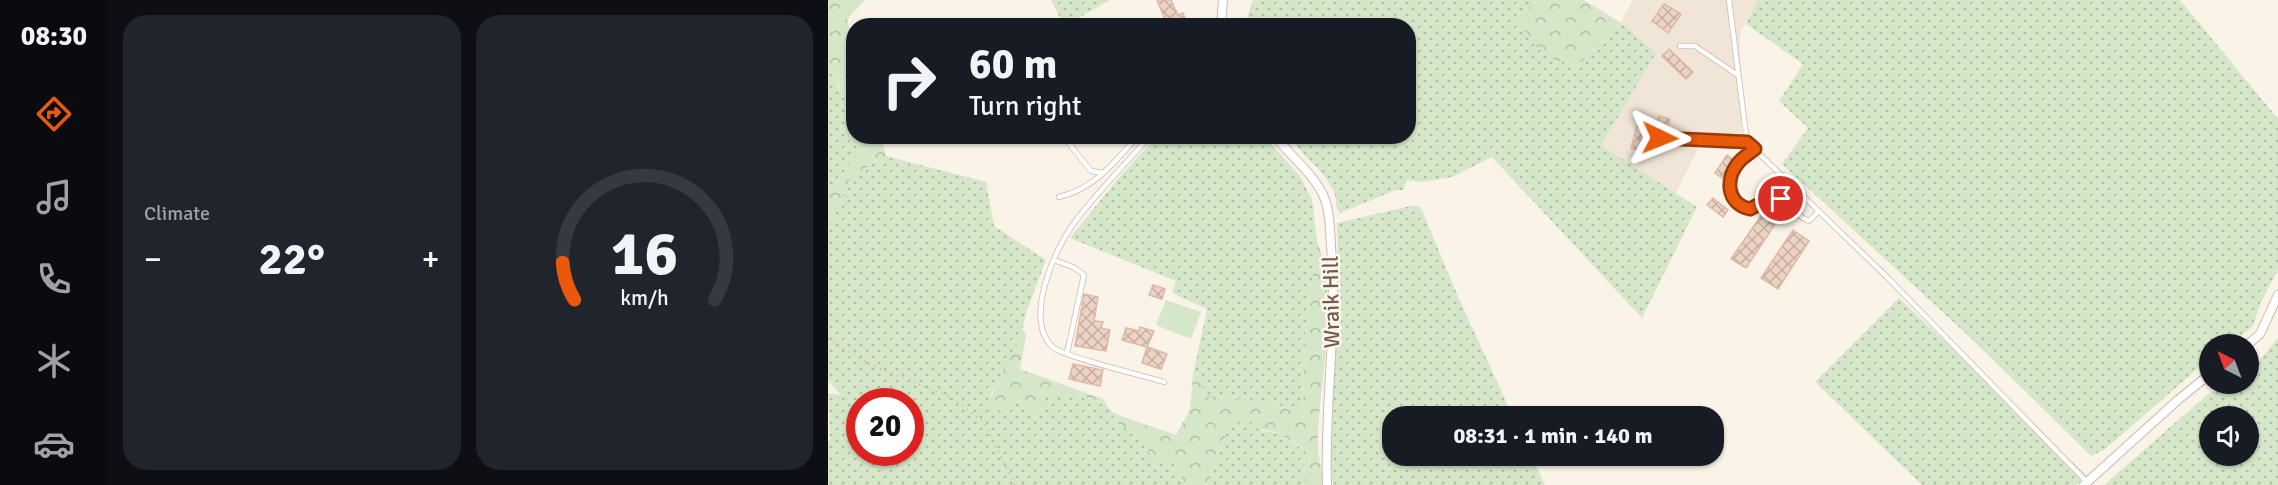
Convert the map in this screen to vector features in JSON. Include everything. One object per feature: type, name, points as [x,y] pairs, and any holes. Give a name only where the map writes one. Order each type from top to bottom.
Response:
[{"type":"street","points":[[1222,18],[1223,0]]},
{"type":"street","name":"Wraik Hill","points":[[1282,144],[1316,184],[1328,209],[1333,274],[1332,369],[1325,437],[1327,485]]},
{"type":"street","points":[[2259,335],[2278,295]]},
{"type":"street","points":[[2085,483],[2199,384]]},
{"type":"lane","points":[[1730,0],[1747,142]]},
{"type":"lane","points":[[1680,46],[1695,46],[1739,76]]},
{"type":"lane","points":[[1660,138],[1747,142],[1819,211],[2085,483]]},
{"type":"lane","points":[[1069,144],[1091,171],[1103,173]]},
{"type":"lane","points":[[1059,197],[1081,191],[1103,173],[1130,144]]},
{"type":"lane","points":[[1143,144],[1071,228],[1054,260],[1040,305],[1041,331],[1055,349],[1164,382]]},
{"type":"lane","points":[[1755,149],[1739,162],[1730,179],[1732,198],[1739,206],[1750,209],[1773,197],[1781,199],[1800,218],[1809,221],[1819,211]]},
{"type":"lane","points":[[1054,260],[1075,268],[1084,275],[1067,353]]},
{"type":"path","points":[[828,339],[869,364],[952,398],[983,421],[1015,485]]},
{"type":"shaded area","points":[[1633,0],[1758,0],[1740,34],[1741,133],[1705,135],[1676,193],[1601,145],[1655,53],[1621,23]]},
{"type":"green space","points":[[828,0],[865,0],[846,18],[846,103],[839,85],[828,68]]},
{"type":"green space","points":[[1051,0],[1110,0],[1078,18],[1060,18]]},
{"type":"green space","points":[[1253,0],[1537,0],[1517,17],[1579,64],[1621,23],[1656,53],[1601,145],[1697,207],[1642,318],[1492,157],[1452,177],[1423,182],[1407,180],[1403,190],[1396,190],[1340,213],[1338,211],[1331,186],[1295,144],[1416,144],[1416,18],[1247,18]]},
{"type":"green space","points":[[1537,0],[1584,0],[1621,23],[1579,64],[1556,60],[1534,44],[1517,17]]},
{"type":"green space","points":[[1758,0],[2180,0],[2278,119],[2278,270],[2260,304],[2253,326],[2243,334],[2199,334],[2199,368],[2104,450],[2091,456],[1974,341],[1782,164],[1808,128],[1779,101],[1803,64],[1746,24]]},
{"type":"green space","points":[[828,68],[846,100],[846,144],[864,144],[828,194]]},
{"type":"green space","points":[[864,144],[883,144],[886,156],[851,176],[828,231],[828,194]]},
{"type":"green space","points":[[1150,144],[1271,144],[1300,176],[1312,199],[1317,242],[1305,333],[1303,408],[1293,410],[1265,401],[1202,396],[1203,382],[1200,375],[1193,374],[1207,309],[1172,293],[1176,281],[1070,238]]},
{"type":"green space","points":[[886,156],[986,182],[994,226],[1046,260],[1026,313],[1019,345],[991,394],[997,411],[1024,400],[1036,419],[1042,395],[1060,394],[1094,399],[1111,411],[1116,421],[1143,440],[1157,466],[1163,462],[1174,463],[1183,479],[1181,485],[828,485],[828,441],[830,440],[828,393],[841,395],[828,381],[828,231],[851,176]]},
{"type":"green space","points":[[1415,205],[1422,210],[1456,292],[1508,406],[1382,406],[1382,466],[1536,466],[1545,485],[1333,485],[1329,439],[1339,303],[1337,223]]},
{"type":"green space","points":[[1317,242],[1324,264],[1328,314],[1318,444],[1324,485],[1305,485],[1304,449],[1279,433],[1254,428],[1250,420],[1229,426],[1207,485],[1181,485],[1183,479],[1174,463],[1163,462],[1156,467],[1143,440],[1116,421],[1111,411],[1176,435],[1190,409],[1193,374],[1200,375],[1204,382],[1202,396],[1265,401],[1292,410],[1303,408],[1305,333]]},
{"type":"green space","points":[[1899,298],[2087,476],[2076,485],[1922,485],[1815,382]]},
{"type":"green space","points":[[1166,300],[1201,312],[1191,339],[1156,325]]},
{"type":"green space","points":[[1022,328],[1026,336],[1020,369],[1103,399],[1111,411],[1094,399],[1060,394],[1043,395],[1044,401],[1036,419],[1024,400],[997,411],[989,411],[995,389],[1015,349]]},
{"type":"green space","points":[[2278,338],[2278,485],[2104,485],[2207,395],[2259,394],[2259,361]]},
{"type":"green space","points":[[1250,420],[1262,431],[1279,433],[1304,450],[1305,485],[1207,485],[1229,426]]},
{"type":"building","points":[[1157,0],[1171,0],[1178,15],[1183,13],[1185,18],[1165,18]]},
{"type":"building","points":[[1664,4],[1681,14],[1668,33],[1652,21]]},
{"type":"building","points":[[1669,49],[1693,72],[1686,79],[1662,56]]},
{"type":"building","points":[[1659,116],[1670,119],[1667,129],[1656,126]]},
{"type":"building","points":[[1637,126],[1651,130],[1645,152],[1631,148]]},
{"type":"building","points":[[1727,155],[1734,160],[1722,178],[1715,173]]},
{"type":"building","points":[[1713,198],[1728,210],[1723,217],[1707,205]]},
{"type":"building","points":[[1773,202],[1785,209],[1746,268],[1731,259],[1769,204]]},
{"type":"building","points":[[1793,230],[1809,241],[1778,289],[1761,278]]},
{"type":"building","points":[[1153,285],[1165,289],[1162,299],[1149,295]]},
{"type":"building","points":[[1084,294],[1098,297],[1094,321],[1103,322],[1101,328],[1110,330],[1106,351],[1075,346]]},
{"type":"building","points":[[1140,327],[1154,331],[1147,347],[1122,340],[1126,328],[1139,331]]},
{"type":"building","points":[[1147,347],[1167,354],[1161,369],[1142,363]]},
{"type":"building","points":[[1073,364],[1103,370],[1100,386],[1069,379]]},
{"type":"route","points":[[1660,138],[1747,142],[1755,149],[1739,162],[1733,172],[1729,189],[1732,198],[1739,206],[1750,209],[1773,197],[1781,199]]}]
